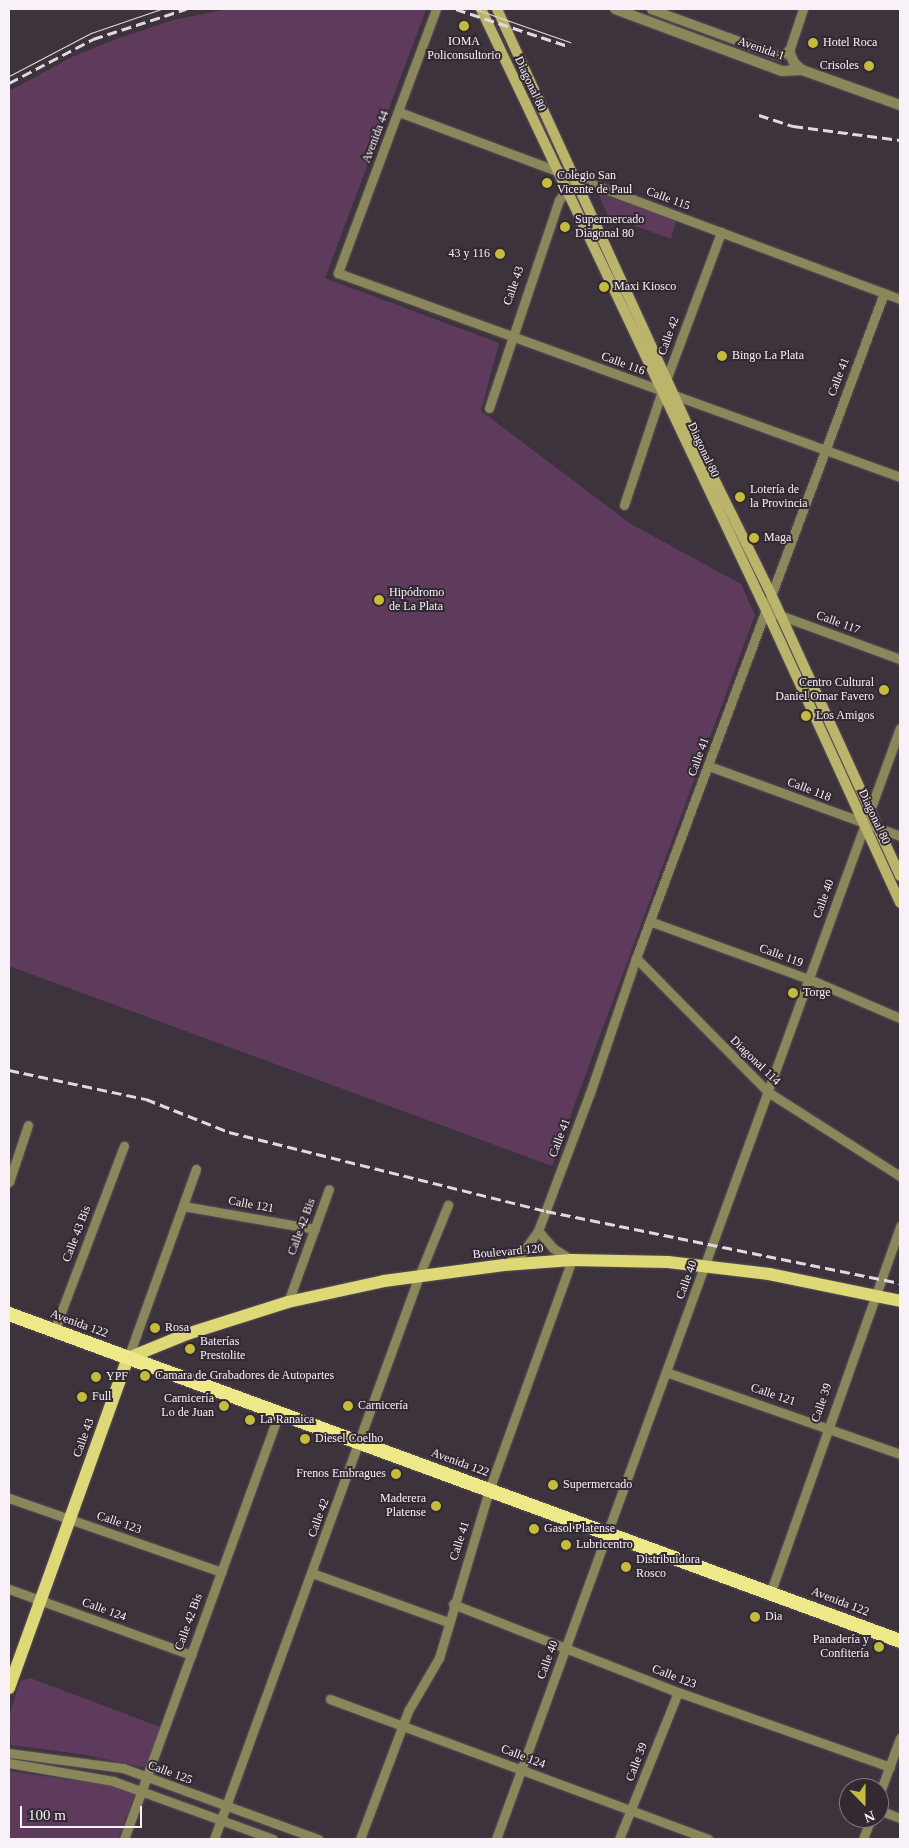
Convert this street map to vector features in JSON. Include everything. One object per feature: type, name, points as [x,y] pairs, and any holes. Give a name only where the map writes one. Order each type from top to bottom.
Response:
[{"type":"highway","name":"Avenida 122","points":[[9,1314],[771,1591],[900,1641]]},
{"type":"main road","name":"Diagonal 80","points":[[481,9],[766,610],[900,903]]},
{"type":"main road","name":"Diagonal 80","points":[[497,9],[674,396],[771,594],[900,876]]},
{"type":"main road","name":"Boulevard 120","points":[[128,1358],[187,1334],[288,1302],[419,1276],[504,1265],[572,1260],[643,1260],[769,1274],[900,1301]]},
{"type":"main road","name":"Calle 43","points":[[9,1688],[128,1358]]},
{"type":"street","name":"Avenida 44","points":[[338,273],[436,9]]},
{"type":"street","name":"Avenida 1","points":[[615,9],[782,71],[802,70],[900,105]]},
{"type":"street","name":"Avenida 1","points":[[651,9],[779,56],[789,51]]},
{"type":"street","points":[[802,70],[794,63],[789,51],[804,9]]},
{"type":"street","name":"Calle 115","points":[[399,112],[900,299]]},
{"type":"street","name":"Calle 43","points":[[489,408],[559,200],[575,178]]},
{"type":"street","name":"Calle 42","points":[[624,506],[662,391],[721,232]]},
{"type":"street","name":"Calle 116","points":[[338,273],[900,477]]},
{"type":"street","name":"Calle 41","points":[[504,1265],[522,1253],[538,1231],[590,1093],[636,958],[652,922],[771,594],[884,293]]},
{"type":"street","name":"Calle 117","points":[[766,610],[900,659]]},
{"type":"street","name":"Calle 40","points":[[496,1839],[900,728]]},
{"type":"street","name":"Calle 118","points":[[709,766],[900,836]]},
{"type":"street","name":"Calle 119","points":[[652,922],[809,979],[900,1018]]},
{"type":"street","name":"Diagonal 114","points":[[636,958],[768,1092],[900,1176]]},
{"type":"street","points":[[9,1182],[28,1125]]},
{"type":"street","name":"Calle 43 Bis","points":[[54,1330],[124,1146]]},
{"type":"street","name":"Calle 43","points":[[128,1358],[196,1169]]},
{"type":"street","name":"Calle 42 Bis","points":[[288,1302],[330,1189]]},
{"type":"street","name":"Calle 42","points":[[214,1839],[419,1276],[448,1205]]},
{"type":"street","name":"Calle 121","points":[[183,1206],[315,1228]]},
{"type":"street","name":"Calle 39","points":[[771,1591],[873,1295],[900,1226]]},
{"type":"street","points":[[538,1231],[553,1248],[572,1260]]},
{"type":"street","name":"Calle 41","points":[[360,1839],[403,1724],[435,1667],[489,1490],[572,1260]]},
{"type":"street","name":"Calle 121","points":[[666,1372],[827,1426],[900,1454]]},
{"type":"street","name":"Calle 42 Bis","points":[[124,1839],[279,1413]]},
{"type":"street","name":"Calle 123","points":[[9,1498],[221,1572]]},
{"type":"street","points":[[312,1573],[448,1622]]},
{"type":"street","name":"Calle 124","points":[[9,1589],[191,1655]]},
{"type":"street","name":"Calle 123","points":[[453,1604],[678,1692],[890,1767]]},
{"type":"street","name":"Calle 39","points":[[619,1839],[632,1811],[678,1692]]},
{"type":"street","name":"Calle 124","points":[[330,1698],[708,1839]]},
{"type":"street","points":[[886,1778],[900,1738]]},
{"type":"street","name":"Calle 125","points":[[9,1753],[101,1764],[146,1777],[318,1839]]},
{"type":"street","name":"Calle 125","points":[[9,1763],[113,1781],[143,1790],[273,1839]]},
{"type":"shaded area","name":"Hipódromo de La Plata","points":[[228,9],[426,10],[325,278],[499,343],[481,411],[631,524],[741,584],[755,615],[552,1166],[9,966],[9,91],[72,57],[116,39],[173,20]]},
{"type":"shaded area","points":[[598,193],[676,221],[671,239],[608,216]]},
{"type":"shaded area","points":[[30,1678],[163,1728],[147,1768],[86,1755],[11,1745],[9,1716],[20,1681]]},
{"type":"shaded area","points":[[9,1771],[132,1789],[135,1794],[118,1839],[9,1839]]},
{"type":"tram line","points":[[9,76],[91,33],[161,9]]},
{"type":"tram line","points":[[475,9],[570,42]]},
{"type":"railway","points":[[9,83],[93,39],[186,9]]},
{"type":"railway","points":[[456,9],[568,46]]},
{"type":"railway","points":[[759,115],[793,126],[900,140]]},
{"type":"railway","points":[[9,1070],[146,1099],[229,1132],[546,1211],[900,1283]]},
{"type":"place","name":"IOMA Policonsultorio","points":[[464,26]]},
{"type":"place","name":"Hotel Roca","points":[[813,43]]},
{"type":"place","name":"Crisoles","points":[[869,66]]},
{"type":"place","name":"Colegio San Vicente de Paul","points":[[547,183]]},
{"type":"place","name":"Supermercado Diagonal 80","points":[[565,227]]},
{"type":"place","name":"43 y 116","points":[[500,254]]},
{"type":"place","name":"Maxi Kiosco","points":[[604,287]]},
{"type":"place","name":"Bingo La Plata","points":[[722,356]]},
{"type":"place","name":"Lotería de la Provincia","points":[[740,497]]},
{"type":"place","name":"Maga","points":[[754,538]]},
{"type":"place","name":"Hipódromo de La Plata","points":[[379,600]]},
{"type":"place","name":"Centro Cultural Daniel Omar Favero","points":[[884,690]]},
{"type":"place","name":"Los Amigos","points":[[806,716]]},
{"type":"place","name":"Torge","points":[[793,993]]},
{"type":"place","name":"Rosa","points":[[155,1328]]},
{"type":"place","name":"Baterías Prestolite","points":[[190,1349]]},
{"type":"place","name":"Camara de Grabadores de Autopartes","points":[[145,1376]]},
{"type":"place","name":"YPF","points":[[96,1377]]},
{"type":"place","name":"Full","points":[[82,1397]]},
{"type":"place","name":"Carnicería Lo de Juan","points":[[224,1406]]},
{"type":"place","name":"Carnicería","points":[[348,1406]]},
{"type":"place","name":"La Ranaica","points":[[250,1420]]},
{"type":"place","name":"Diesel Coelho","points":[[305,1439]]},
{"type":"place","name":"Frenos Embragues","points":[[396,1474]]},
{"type":"place","name":"Supermercado","points":[[553,1485]]},
{"type":"place","name":"Maderera Platense","points":[[436,1506]]},
{"type":"place","name":"Gasol Platense","points":[[534,1529]]},
{"type":"place","name":"Lubricentro","points":[[566,1545]]},
{"type":"place","name":"Distribuidora Rosco","points":[[626,1567]]},
{"type":"place","name":"Dia","points":[[755,1617]]},
{"type":"place","name":"Panadería y Confitería","points":[[879,1647]]}]
